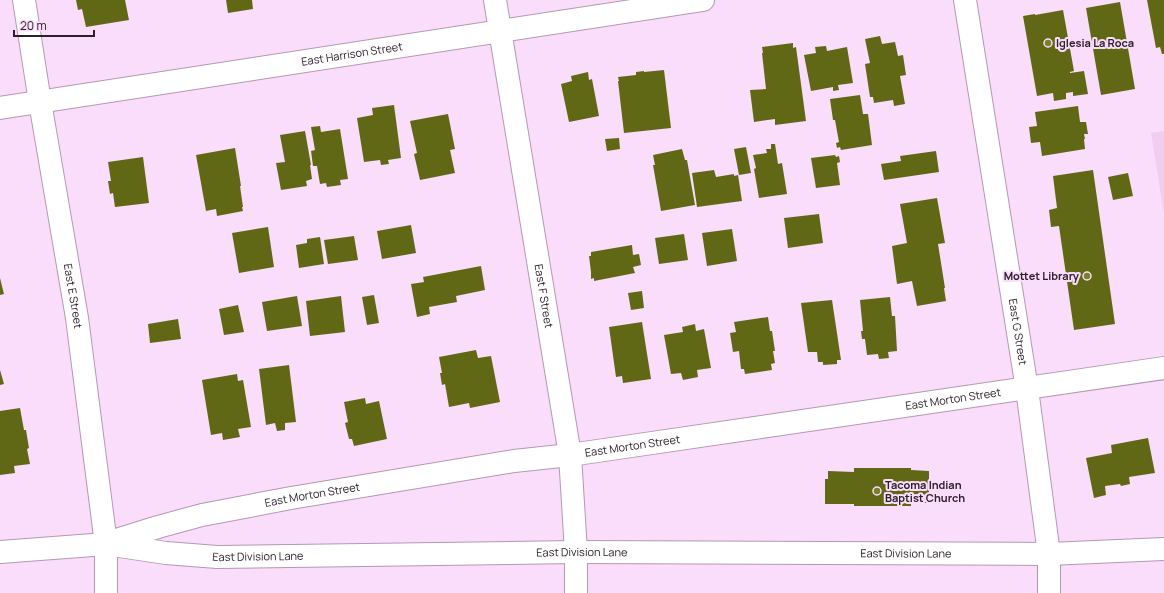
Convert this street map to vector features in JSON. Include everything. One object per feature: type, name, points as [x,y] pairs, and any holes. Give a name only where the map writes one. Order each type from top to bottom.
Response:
[{"type":"street","name":"East E Street","points":[[24,0],[77,318],[106,544],[106,593]]},
{"type":"street","name":"East F Street","points":[[495,0],[570,455],[576,552],[576,593]]},
{"type":"street","name":"East Harrison Street","points":[[0,108],[703,0]]},
{"type":"street","name":"East G Street","points":[[965,0],[1027,389],[1049,554],[1049,593]]},
{"type":"street","name":"East Morton Street","points":[[106,544],[158,527],[202,515],[514,461],[570,455],[1164,368]]},
{"type":"street","name":"East Division Lane","points":[[0,552],[106,544],[166,553],[217,557],[576,552],[1049,554],[1164,549]]},
{"type":"shaded area","points":[[1164,131],[1164,214],[1151,133]]},
{"type":"building","points":[[76,0],[125,0],[129,20],[86,27],[82,9],[78,10]]},
{"type":"building","points":[[226,0],[252,0],[253,9],[228,13]]},
{"type":"building","points":[[1147,0],[1164,0],[1164,54],[1162,54],[1160,47],[1156,48]]},
{"type":"building","points":[[1120,2],[1135,89],[1101,95],[1086,8]]},
{"type":"building","name":"Iglesia La Roca","points":[[1063,10],[1074,71],[1070,73],[1084,71],[1088,94],[1073,96],[1073,92],[1066,93],[1066,99],[1054,101],[1053,93],[1037,96],[1023,16]]},
{"type":"building","points":[[880,36],[882,44],[895,42],[898,56],[903,55],[906,75],[900,76],[905,104],[894,106],[893,100],[874,103],[873,97],[870,97],[865,64],[870,63],[865,39]]},
{"type":"building","points":[[793,43],[793,48],[796,47],[806,121],[775,125],[775,119],[754,122],[750,90],[766,89],[762,47]]},
{"type":"building","points":[[826,46],[827,51],[847,47],[853,83],[838,85],[839,90],[833,91],[833,87],[811,91],[804,55],[816,53],[815,47]]},
{"type":"building","points":[[664,70],[671,128],[624,133],[618,77],[636,75],[636,72]]},
{"type":"building","points":[[588,72],[589,80],[592,79],[599,116],[569,122],[561,84],[572,81],[571,76]]},
{"type":"building","points":[[860,95],[863,114],[868,114],[872,145],[841,150],[840,147],[837,148],[836,143],[839,142],[835,120],[833,120],[830,99]]},
{"type":"building","points":[[394,105],[401,158],[388,160],[389,164],[381,165],[380,160],[364,162],[357,118],[373,115],[372,108]]},
{"type":"building","points":[[1078,106],[1080,122],[1086,122],[1088,134],[1084,134],[1085,149],[1042,156],[1040,142],[1031,143],[1029,127],[1037,126],[1035,112]]},
{"type":"building","points":[[448,114],[455,149],[450,150],[455,173],[420,180],[414,154],[417,153],[410,121]]},
{"type":"building","points":[[320,126],[321,132],[340,129],[348,179],[340,180],[341,185],[327,187],[326,183],[320,184],[317,166],[313,166],[311,151],[315,150],[311,127]]},
{"type":"building","points":[[305,131],[312,179],[306,181],[307,186],[281,190],[276,163],[285,162],[280,135]]},
{"type":"building","points":[[619,138],[620,149],[607,151],[605,139]]},
{"type":"building","points":[[771,144],[775,144],[778,164],[782,163],[787,194],[759,198],[753,155],[767,153],[766,149],[771,149]]},
{"type":"building","points":[[746,147],[751,173],[739,175],[734,149]]},
{"type":"building","points":[[235,148],[243,211],[217,216],[216,209],[206,211],[196,155]]},
{"type":"building","points":[[682,149],[685,160],[687,160],[695,205],[661,211],[653,165],[655,165],[653,155]]},
{"type":"building","points":[[936,151],[939,172],[884,180],[881,164],[901,161],[900,156]]},
{"type":"building","points":[[835,155],[836,157],[839,156],[840,162],[837,163],[840,185],[816,188],[811,158]]},
{"type":"building","points":[[143,157],[149,203],[115,207],[113,193],[110,194],[108,181],[111,181],[108,162]]},
{"type":"building","points":[[714,170],[716,177],[734,174],[734,176],[738,175],[742,201],[697,207],[692,173]]},
{"type":"building","name":"Mottet Library","points":[[1093,170],[1115,324],[1074,330],[1059,226],[1051,227],[1049,210],[1057,208],[1053,176]]},
{"type":"building","points":[[1128,173],[1133,196],[1113,200],[1108,177]]},
{"type":"building","points":[[937,198],[945,243],[938,244],[946,301],[917,306],[912,281],[897,284],[892,246],[907,243],[900,204]]},
{"type":"building","points":[[819,214],[823,243],[788,248],[784,218]]},
{"type":"building","points":[[411,225],[416,253],[382,259],[377,231]]},
{"type":"building","points":[[268,227],[274,267],[239,273],[232,233]]},
{"type":"building","points":[[732,229],[737,261],[707,266],[702,233]]},
{"type":"building","points":[[684,234],[688,260],[659,264],[655,238]]},
{"type":"building","points":[[354,236],[358,260],[328,264],[324,240]]},
{"type":"building","points":[[320,237],[324,264],[299,268],[296,245],[307,243],[307,239]]},
{"type":"building","points":[[632,245],[633,255],[639,254],[641,265],[633,267],[635,273],[594,281],[594,278],[591,279],[589,256],[591,256],[591,252]]},
{"type":"building","points":[[481,266],[485,290],[456,296],[457,302],[429,307],[430,314],[417,317],[411,284],[424,282],[423,277]]},
{"type":"building","points":[[0,278],[4,294],[0,295]]},
{"type":"building","points":[[642,291],[644,308],[631,310],[628,293]]},
{"type":"building","points":[[374,295],[379,323],[367,325],[362,297]]},
{"type":"building","points":[[297,296],[302,326],[267,331],[262,302]]},
{"type":"building","points":[[341,296],[345,332],[310,336],[306,301]]},
{"type":"building","points":[[890,297],[892,316],[895,316],[897,351],[888,352],[889,358],[879,359],[878,354],[867,355],[865,339],[862,339],[861,331],[863,331],[860,300]]},
{"type":"building","points":[[832,300],[841,360],[837,360],[837,364],[823,365],[823,362],[818,362],[817,352],[808,352],[801,303]]},
{"type":"building","points":[[238,305],[244,332],[224,335],[219,309]]},
{"type":"building","points":[[768,317],[770,331],[772,331],[775,363],[771,364],[772,370],[745,374],[744,369],[741,369],[739,351],[733,352],[730,333],[736,332],[734,322]]},
{"type":"building","points":[[178,319],[181,339],[150,343],[148,324]]},
{"type":"building","points":[[642,322],[651,379],[623,383],[622,376],[616,377],[609,327]]},
{"type":"building","points":[[695,324],[696,331],[704,329],[711,368],[697,370],[698,377],[683,380],[681,373],[671,374],[664,335],[683,332],[682,327]]},
{"type":"building","points":[[476,350],[478,358],[491,356],[500,402],[470,408],[469,403],[449,407],[445,384],[442,385],[440,373],[442,373],[439,357]]},
{"type":"building","points":[[289,365],[296,422],[285,423],[285,430],[277,431],[275,423],[266,425],[259,369]]},
{"type":"building","points":[[0,370],[4,384],[0,385]]},
{"type":"building","points":[[237,374],[238,381],[243,380],[251,427],[238,429],[240,437],[223,440],[222,433],[211,435],[202,380]]},
{"type":"building","points":[[365,398],[366,404],[379,401],[387,439],[354,446],[352,439],[349,439],[345,423],[348,422],[344,402]]},
{"type":"building","points":[[20,408],[24,430],[26,430],[29,448],[27,449],[30,464],[14,466],[15,473],[0,475],[0,411]]},
{"type":"building","points":[[1148,438],[1155,473],[1129,477],[1130,484],[1121,486],[1120,484],[1105,486],[1106,495],[1094,498],[1086,458],[1112,453],[1111,445]]},
{"type":"building","name":"Tacoma Indian Baptist Church","points":[[854,468],[911,468],[911,470],[929,471],[929,503],[911,503],[911,506],[854,506],[854,504],[825,504],[825,479],[828,479],[828,471],[854,472]]},
{"type":"place","name":"Iglesia La Roca","points":[[1048,43]]},
{"type":"place","name":"Mottet Library","points":[[1087,276]]},
{"type":"place","name":"Tacoma Indian Baptist Church","points":[[877,491]]}]
